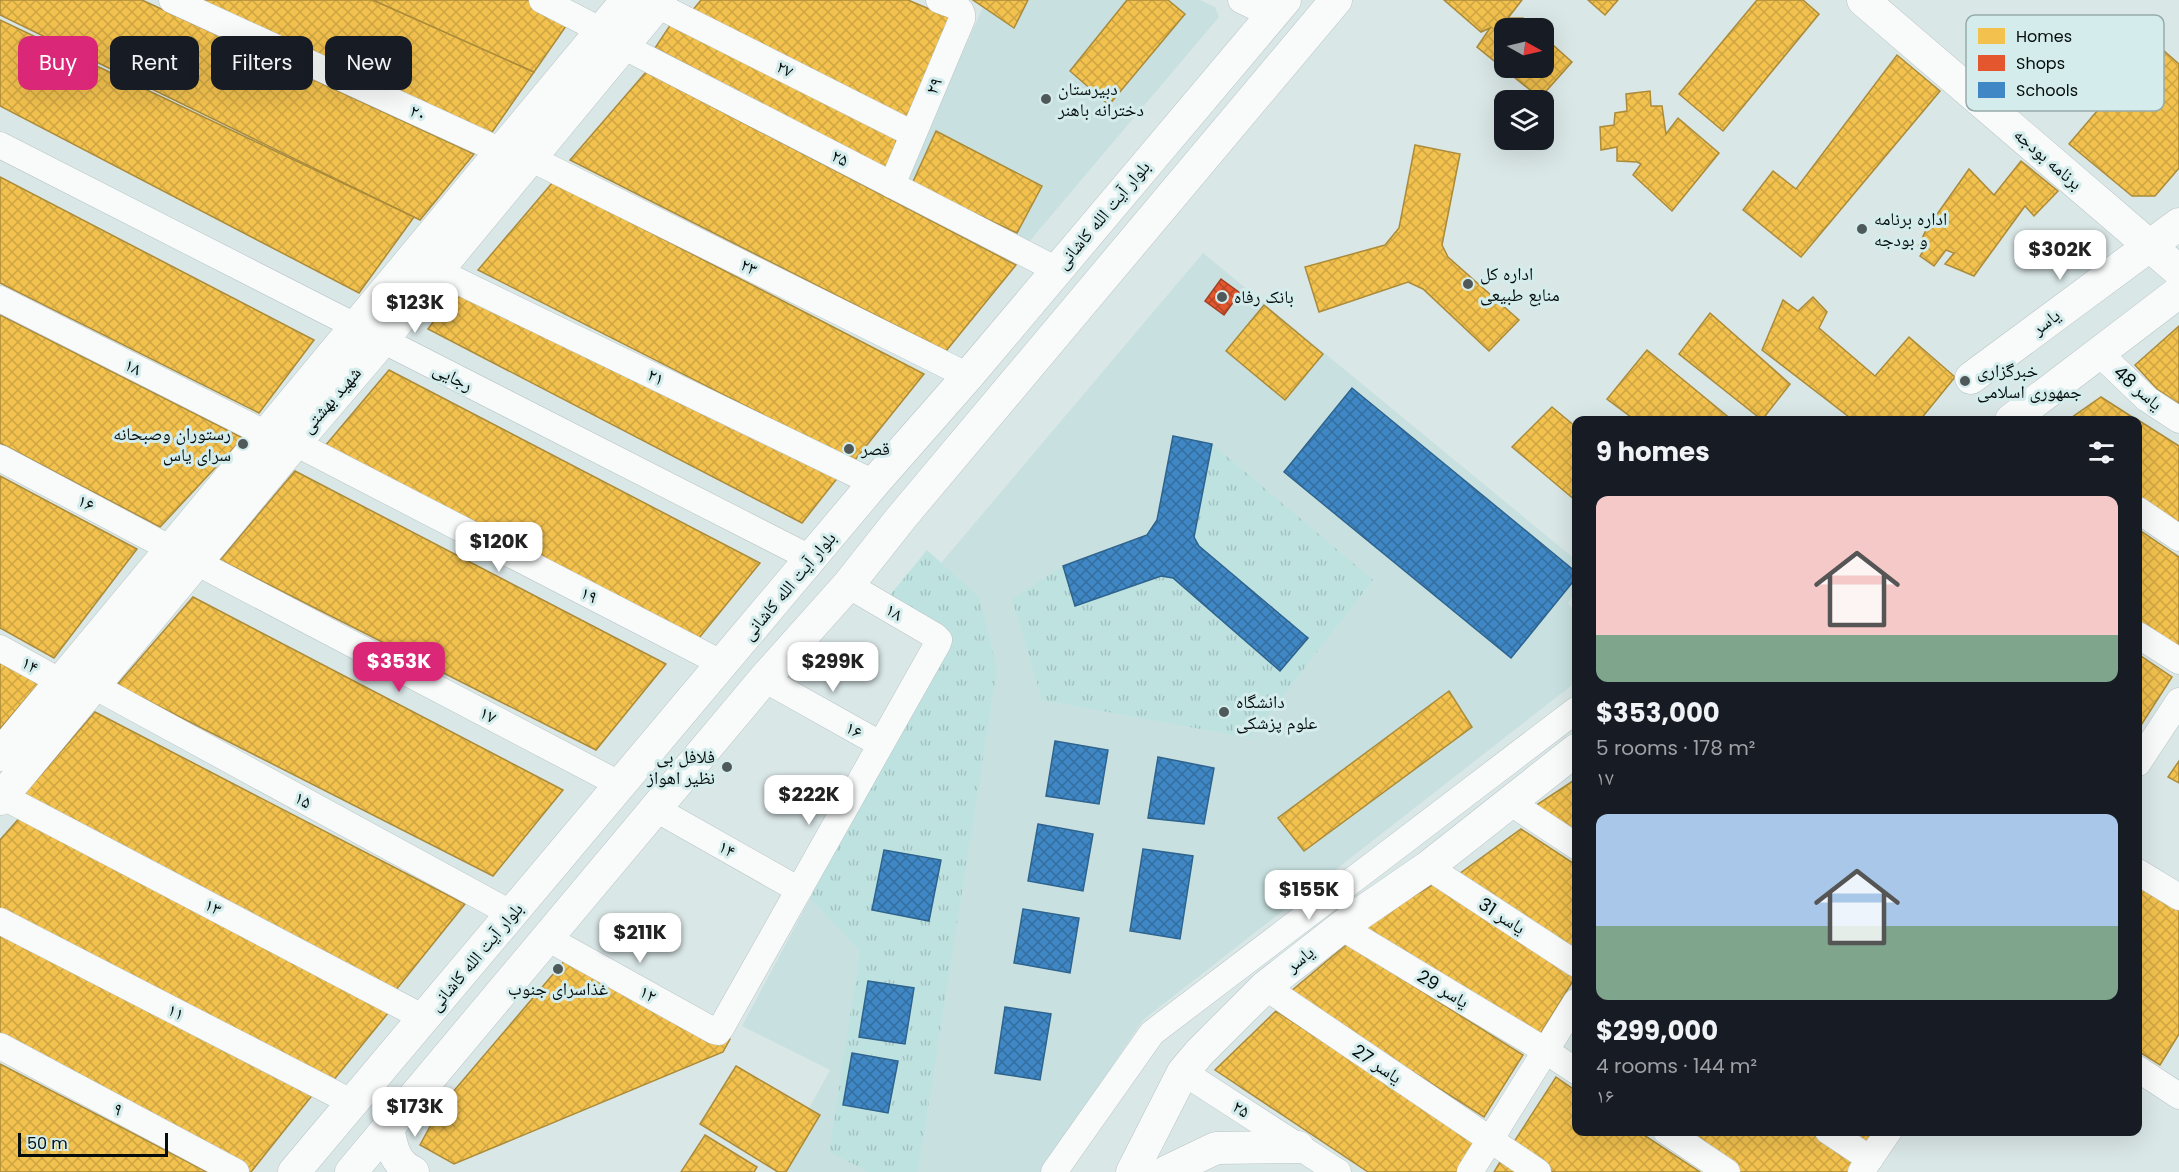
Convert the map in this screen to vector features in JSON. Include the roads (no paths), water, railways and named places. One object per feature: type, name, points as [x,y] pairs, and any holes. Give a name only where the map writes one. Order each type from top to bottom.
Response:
[{"type":"main road","name":"شهید بهشتی","points":[[612,38],[627,0]]},
{"type":"main road","points":[[351,1172],[764,679],[848,585],[908,509],[1336,0]]},
{"type":"main road","name":"برنامه بودجه","points":[[1863,0],[1966,88]]},
{"type":"main road","name":"شهید بهشتی","points":[[0,755],[61,682],[184,555],[612,38],[659,2]]},
{"type":"main road","name":"بلوار آیت الله کاشانی","points":[[294,1172],[874,483],[968,376],[1279,8]]},
{"type":"main road","name":"برنامه بودجه","points":[[1993,111],[2179,270]]},
{"type":"main road","name":"شهید بهشتی","points":[[369,334],[437,271],[516,155]]},
{"type":"main road","name":"یاسر","points":[[1971,378],[2179,224]]},
{"type":"main road","points":[[2016,416],[2179,292]]},
{"type":"main road","name":"شهید بهشتی","points":[[1,798],[94,686],[184,555]]},
{"type":"main road","name":"یاسر","points":[[1132,1172],[1183,1072],[1264,987],[1341,927],[1428,867],[1508,801],[1572,753]]},
{"type":"main road","points":[[388,1128],[393,1153],[402,1166],[413,1172]]},
{"type":"main road","points":[[1166,1172],[1216,1148],[1298,1147]]},
{"type":"street","name":"۲۰","points":[[172,0],[516,155]]},
{"type":"street","name":"۲۵","points":[[542,0],[1057,270]]},
{"type":"street","name":"۲۹","points":[[892,185],[963,20],[960,9],[939,0]]},
{"type":"street","points":[[1241,0],[1279,8]]},
{"type":"street","name":"۲۷","points":[[659,2],[914,134]]},
{"type":"street","name":"رجایی","points":[[0,145],[812,559]]},
{"type":"street","name":"۲۳","points":[[516,155],[968,376]]},
{"type":"street","name":"۲۱","points":[[437,271],[874,483]]},
{"type":"street","name":"۱۸","points":[[0,299],[281,438]]},
{"type":"street","name":"یاسر 48","points":[[2099,353],[2147,399],[2179,420]]},
{"type":"street","name":"۱۹","points":[[281,438],[723,664]]},
{"type":"street","name":"۱۶","points":[[0,458],[184,555]]},
{"type":"street","points":[[2142,513],[2179,538]]},
{"type":"street","name":"۱۷","points":[[184,555],[621,785]]},
{"type":"street","name":"۱۸","points":[[848,585],[939,639],[880,744]]},
{"type":"street","points":[[2142,638],[2179,661]]},
{"type":"street","name":"۱۴","points":[[0,648],[61,682]]},
{"type":"street","name":"۱۶","points":[[764,679],[880,744]]},
{"type":"street","name":"۱۵","points":[[94,686],[512,914]]},
{"type":"street","points":[[2142,754],[2179,701]]},
{"type":"street","points":[[1054,1172],[1152,1033],[1572,714]]},
{"type":"street","points":[[799,890],[880,744]]},
{"type":"street","name":"۱۳","points":[[1,798],[424,1018]]},
{"type":"street","points":[[1508,801],[1572,843]]},
{"type":"street","name":"۱۴","points":[[656,809],[799,890]]},
{"type":"street","name":"یاسر 31","points":[[1428,867],[1572,961]]},
{"type":"street","points":[[2142,874],[2179,897]]},
{"type":"street","name":"۱۲","points":[[547,938],[718,1032],[799,890]]},
{"type":"street","name":"۱۱","points":[[0,921],[352,1103]]},
{"type":"street","name":"یاسر 29","points":[[1341,927],[1572,1068]]},
{"type":"street","name":"یاسر 27","points":[[1264,987],[1538,1172]]},
{"type":"street","points":[[1470,1172],[1572,1009]]},
{"type":"street","name":"۹","points":[[0,1046],[236,1172]]},
{"type":"street","name":"۲۵","points":[[1183,1072],[1338,1172]]},
{"type":"street","points":[[2142,1072],[2179,1096]]},
{"type":"street","points":[[1673,1136],[1727,1172]]},
{"type":"street","points":[[1833,1136],[1865,1165],[1885,1136]]},
{"type":"place","name":"دبیرستان دخترانه باهنر","points":[[1046,99]]},
{"type":"place","name":"اداره برنامه و بودجه","points":[[1862,229]]},
{"type":"place","name":"اداره کل منابع طبیعی","points":[[1468,284]]},
{"type":"place","name":"بانک رفاه","points":[[1222,297]]},
{"type":"place","name":"خبرگزاری جمهوری اسلامی","points":[[1965,381]]},
{"type":"place","name":"رستوران وصبحانه سرای یاس","points":[[243,444]]},
{"type":"place","name":"قصر","points":[[849,449]]},
{"type":"place","name":"دانشگاه علوم پزشکی","points":[[1224,712]]},
{"type":"place","name":"فلافل بی نظیر اهواز","points":[[727,767]]},
{"type":"place","name":"غذاسرای جنوب","points":[[558,969]]}]
